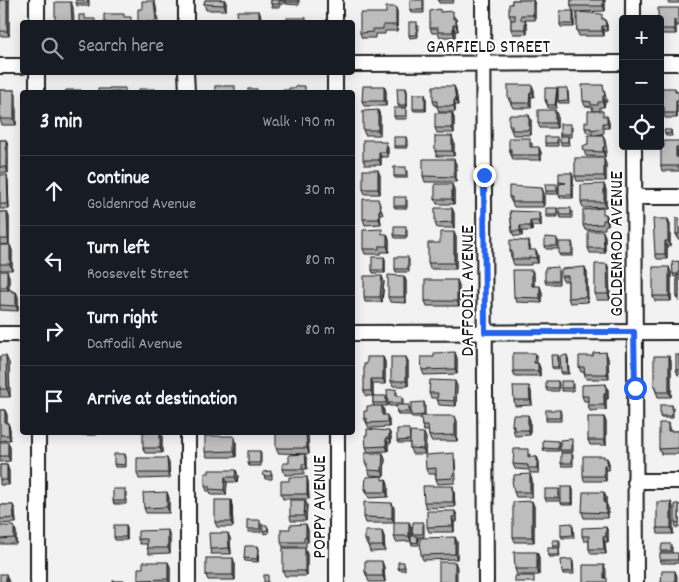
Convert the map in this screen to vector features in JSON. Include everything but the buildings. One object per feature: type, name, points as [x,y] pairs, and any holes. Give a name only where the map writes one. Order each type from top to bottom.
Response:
[{"type":"street","points":[[37,0],[37,20]]},
{"type":"street","points":[[186,0],[186,20]]},
{"type":"street","points":[[335,0],[335,20]]},
{"type":"street","name":"DAFFODIL AVENUE","points":[[483,0],[486,582]]},
{"type":"street","points":[[633,0],[633,15]]},
{"type":"street","name":"GARFIELD STREET","points":[[355,64],[619,63]]},
{"type":"street","points":[[664,63],[679,63]]},
{"type":"street","points":[[0,66],[20,66]]},
{"type":"street","points":[[37,75],[37,90]]},
{"type":"street","points":[[186,75],[186,90]]},
{"type":"street","points":[[335,75],[335,90]]},
{"type":"street","name":"GOLDENROD AVENUE","points":[[634,150],[636,582]]},
{"type":"street","points":[[634,197],[679,197]]},
{"type":"street","points":[[355,333],[679,332]]},
{"type":"street","points":[[0,334],[20,334]]},
{"type":"street","points":[[38,435],[38,582]]},
{"type":"street","points":[[188,435],[188,582]]},
{"type":"street","name":"POPPY AVENUE","points":[[337,435],[337,582]]},
{"type":"street","points":[[635,481],[679,481]]},
{"type":"route","points":[[484,175],[485,332],[634,332],[635,388]]}]
